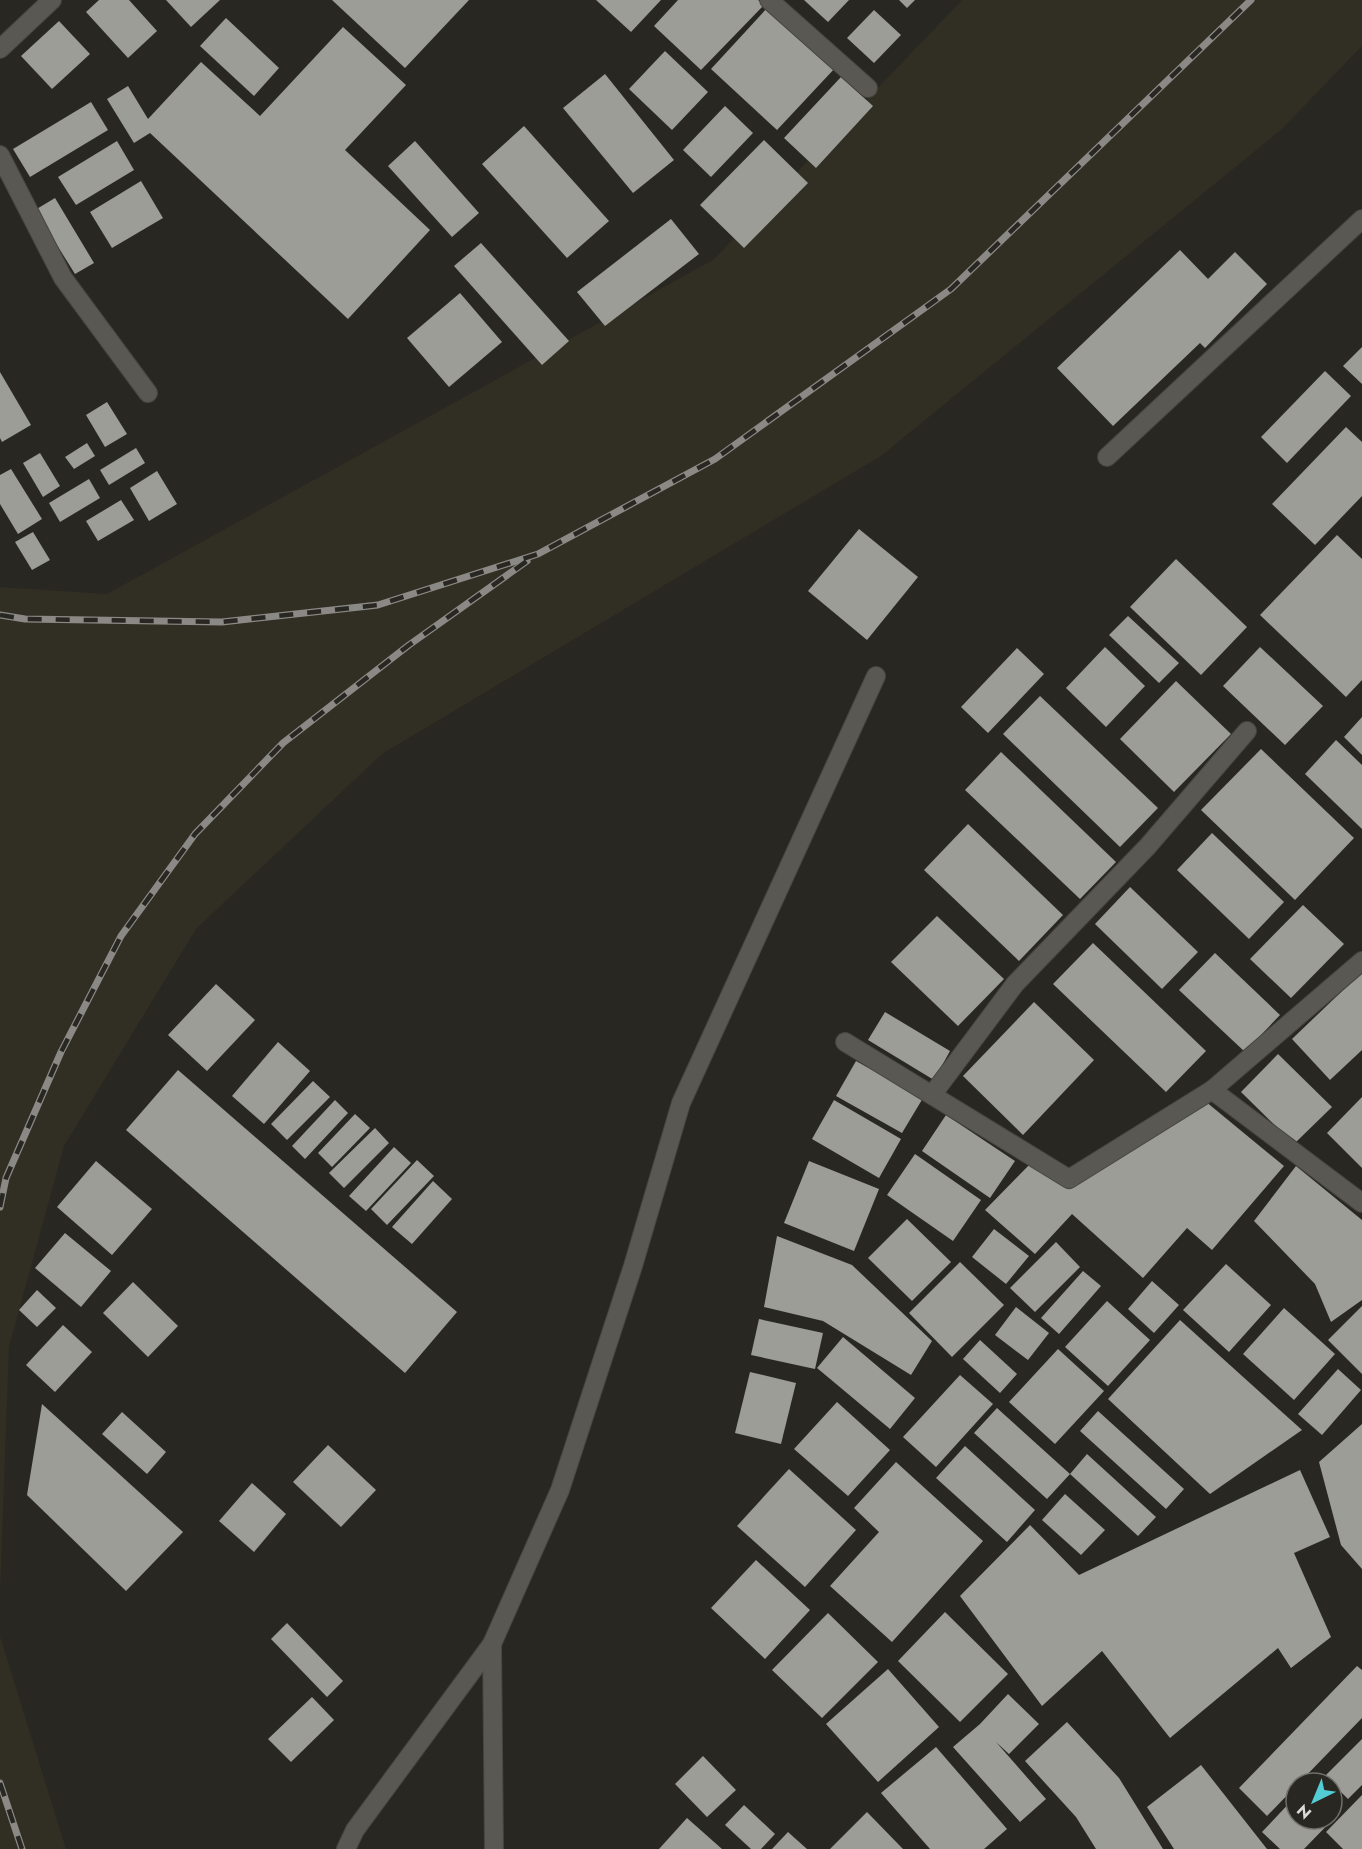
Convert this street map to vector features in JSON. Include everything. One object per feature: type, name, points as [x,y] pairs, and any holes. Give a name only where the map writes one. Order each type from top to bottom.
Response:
[{"type":"street","points":[[0,49],[52,0]]},
{"type":"street","points":[[769,0],[868,88]]},
{"type":"street","points":[[0,154],[63,278],[148,393]]},
{"type":"street","points":[[1107,457],[1362,219]]},
{"type":"street","points":[[346,1849],[355,1830],[492,1644],[560,1490],[633,1266],[681,1103],[876,676]]},
{"type":"street","points":[[932,1095],[1015,984],[1148,846],[1247,731]]},
{"type":"street","points":[[845,1042],[1069,1179],[1212,1090],[1362,962]]},
{"type":"street","points":[[1212,1090],[1362,1203]]},
{"type":"street","points":[[492,1644],[494,1849]]},
{"type":"shaded area","points":[[962,0],[1362,0],[1362,46],[1282,129],[881,456],[382,754],[196,929],[64,1146],[9,1347],[0,1596],[0,587],[107,594],[713,260]]},
{"type":"shaded area","points":[[0,1636],[66,1849],[0,1849]]},
{"type":"building","points":[[99,0],[129,0],[157,31],[128,58],[86,12]]},
{"type":"building","points":[[166,0],[220,0],[191,27]]},
{"type":"building","points":[[332,0],[469,0],[405,68]]},
{"type":"building","points":[[596,0],[661,0],[631,32]]},
{"type":"building","points":[[678,0],[758,0],[764,5],[701,70],[654,26]]},
{"type":"building","points":[[804,0],[849,0],[828,22]]},
{"type":"building","points":[[899,0],[915,0],[907,8]]},
{"type":"building","points":[[769,6],[836,67],[777,130],[711,69]]},
{"type":"building","points":[[874,10],[901,35],[874,63],[847,38]]},
{"type":"building","points":[[226,18],[279,68],[254,96],[200,46]]},
{"type":"building","points":[[59,21],[90,54],[52,89],[21,56]]},
{"type":"building","points":[[343,27],[406,85],[345,150],[430,230],[348,319],[150,133],[134,143],[107,99],[128,86],[148,119],[201,62],[260,116]]},
{"type":"building","points":[[665,51],[708,92],[672,130],[629,89]]},
{"type":"building","points":[[605,74],[674,160],[633,193],[563,108]]},
{"type":"building","points":[[841,77],[873,106],[816,168],[784,138]]},
{"type":"building","points":[[91,102],[108,130],[30,177],[13,149]]},
{"type":"building","points":[[725,106],[753,133],[711,177],[683,150]]},
{"type":"building","points":[[524,126],[609,221],[567,258],[482,164]]},
{"type":"building","points":[[764,140],[808,183],[744,248],[700,205]]},
{"type":"building","points":[[117,141],[134,170],[76,205],[58,177]]},
{"type":"building","points":[[415,141],[479,213],[452,237],[388,166]]},
{"type":"building","points":[[141,181],[163,218],[112,248],[90,212]]},
{"type":"building","points":[[55,198],[94,263],[75,274],[35,210]]},
{"type":"building","points":[[671,219],[699,254],[605,326],[577,292]]},
{"type":"building","points":[[481,243],[569,341],[542,365],[454,266]]},
{"type":"building","points":[[1180,250],[1208,279],[1235,252],[1267,284],[1205,348],[1200,343],[1113,426],[1057,368]]},
{"type":"building","points":[[460,293],[502,342],[449,387],[407,338]]},
{"type":"building","points":[[1362,347],[1362,384],[1343,366]]},
{"type":"building","points":[[1325,371],[1351,396],[1287,463],[1261,437]]},
{"type":"building","points":[[0,372],[31,425],[2,442],[0,438]]},
{"type":"building","points":[[107,402],[127,434],[105,447],[86,415]]},
{"type":"building","points":[[1346,427],[1362,442],[1362,496],[1315,545],[1272,504]]},
{"type":"building","points":[[87,443],[95,456],[74,469],[65,457]]},
{"type":"building","points":[[136,448],[145,463],[109,485],[100,470]]},
{"type":"building","points":[[40,453],[60,486],[43,497],[23,463]]},
{"type":"building","points":[[11,469],[42,519],[18,534],[0,504],[0,475]]},
{"type":"building","points":[[157,471],[177,504],[149,521],[130,488]]},
{"type":"building","points":[[89,479],[100,498],[60,522],[49,503]]},
{"type":"building","points":[[121,500],[134,520],[98,541],[86,521]]},
{"type":"building","points":[[859,529],[918,577],[867,640],[808,591]]},
{"type":"building","points":[[33,532],[50,560],[32,570],[15,542]]},
{"type":"building","points":[[1337,535],[1362,559],[1362,680],[1346,697],[1260,615]]},
{"type":"building","points":[[1176,559],[1247,627],[1201,675],[1130,607]]},
{"type":"building","points":[[1128,616],[1179,663],[1159,683],[1109,635]]},
{"type":"building","points":[[1105,647],[1145,686],[1106,727],[1066,688]]},
{"type":"building","points":[[1260,647],[1323,706],[1285,745],[1223,686]]},
{"type":"building","points":[[1017,648],[1044,674],[988,733],[961,707]]},
{"type":"building","points":[[1176,681],[1231,734],[1174,792],[1120,739]]},
{"type":"building","points":[[1040,696],[1158,808],[1120,847],[1003,734]]},
{"type":"building","points":[[1362,717],[1362,755],[1344,737]]},
{"type":"building","points":[[1336,740],[1362,765],[1362,829],[1305,774]]},
{"type":"building","points":[[1261,749],[1354,838],[1295,900],[1201,810]]},
{"type":"building","points":[[1001,752],[1116,862],[1080,899],[965,790]]},
{"type":"building","points":[[968,824],[1063,915],[1019,961],[924,870]]},
{"type":"building","points":[[1212,833],[1284,902],[1249,939],[1177,870]]},
{"type":"building","points":[[1130,887],[1198,952],[1162,989],[1095,924]]},
{"type":"building","points":[[1303,905],[1344,944],[1291,998],[1250,959]]},
{"type":"building","points":[[937,916],[1004,979],[958,1026],[891,962]]},
{"type":"building","points":[[1093,943],[1206,1051],[1166,1092],[1053,984]]},
{"type":"building","points":[[1215,953],[1280,1015],[1245,1052],[1179,990]]},
{"type":"building","points":[[1362,972],[1362,1050],[1330,1080],[1292,1039]]},
{"type":"building","points":[[216,984],[255,1020],[207,1071],[168,1035]]},
{"type":"building","points":[[1034,1002],[1094,1060],[1023,1135],[963,1076]]},
{"type":"building","points":[[885,1012],[950,1051],[934,1080],[868,1040]]},
{"type":"building","points":[[278,1042],[310,1071],[264,1124],[232,1096]]},
{"type":"building","points":[[1278,1054],[1332,1107],[1294,1144],[1241,1092]]},
{"type":"building","points":[[856,1061],[923,1098],[902,1133],[836,1096]]},
{"type":"building","points":[[178,1070],[457,1312],[405,1373],[126,1130]]},
{"type":"building","points":[[313,1081],[330,1097],[287,1140],[271,1124]]},
{"type":"building","points":[[1362,1097],[1362,1168],[1327,1133]]},
{"type":"building","points":[[335,1100],[348,1113],[305,1159],[292,1146]]},
{"type":"building","points":[[834,1100],[901,1139],[879,1178],[812,1139]]},
{"type":"building","points":[[1205,1101],[1284,1166],[1212,1250],[1187,1228],[1143,1278],[1072,1214],[1035,1254],[985,1210],[1034,1160],[1071,1186]]},
{"type":"building","points":[[355,1114],[370,1128],[332,1167],[318,1153]]},
{"type":"building","points":[[946,1115],[1015,1161],[990,1198],[922,1151]]},
{"type":"building","points":[[375,1128],[389,1143],[344,1188],[329,1173]]},
{"type":"building","points":[[394,1147],[411,1163],[366,1211],[349,1196]]},
{"type":"building","points":[[915,1154],[981,1200],[953,1241],[887,1195]]},
{"type":"building","points":[[417,1160],[434,1176],[387,1225],[371,1209]]},
{"type":"building","points":[[96,1161],[152,1209],[112,1255],[57,1207]]},
{"type":"building","points":[[809,1161],[879,1189],[854,1251],[784,1223]]},
{"type":"building","points":[[1296,1166],[1362,1220],[1362,1300],[1331,1322],[1315,1284],[1254,1221]]},
{"type":"building","points":[[433,1181],[452,1199],[412,1244],[392,1227]]},
{"type":"building","points":[[907,1219],[951,1262],[912,1301],[868,1258]]},
{"type":"building","points":[[994,1229],[1029,1256],[1006,1284],[972,1257]]},
{"type":"building","points":[[65,1233],[111,1271],[81,1307],[35,1268]]},
{"type":"building","points":[[777,1236],[852,1265],[932,1341],[911,1375],[823,1321],[764,1307]]},
{"type":"building","points":[[1056,1242],[1080,1267],[1035,1312],[1010,1288]]},
{"type":"building","points":[[960,1262],[1004,1305],[952,1357],[909,1313]]},
{"type":"building","points":[[1226,1264],[1271,1305],[1229,1352],[1183,1310]]},
{"type":"building","points":[[1083,1271],[1101,1286],[1059,1334],[1041,1318]]},
{"type":"building","points":[[1152,1281],[1179,1305],[1154,1333],[1128,1309]]},
{"type":"building","points":[[133,1282],[178,1326],[148,1357],[103,1313]]},
{"type":"building","points":[[37,1290],[56,1308],[37,1327],[19,1310]]},
{"type":"building","points":[[1107,1301],[1150,1340],[1108,1386],[1065,1347]]},
{"type":"building","points":[[1362,1306],[1362,1374],[1328,1340]]},
{"type":"building","points":[[1016,1307],[1049,1333],[1028,1360],[995,1335]]},
{"type":"building","points":[[1284,1308],[1335,1354],[1294,1400],[1243,1354]]},
{"type":"building","points":[[759,1319],[823,1333],[815,1369],[751,1355]]},
{"type":"building","points":[[1180,1320],[1302,1430],[1210,1494],[1108,1399]]},
{"type":"building","points":[[63,1325],[92,1352],[55,1392],[26,1365]]},
{"type":"building","points":[[843,1337],[915,1398],[890,1429],[817,1368]]},
{"type":"building","points":[[980,1340],[1017,1374],[1000,1393],[963,1359]]},
{"type":"building","points":[[1058,1349],[1104,1391],[1055,1444],[1009,1402]]},
{"type":"building","points":[[1338,1369],[1361,1390],[1322,1435],[1298,1414]]},
{"type":"building","points":[[750,1372],[796,1383],[781,1444],[735,1433]]},
{"type":"building","points":[[960,1375],[993,1404],[936,1467],[903,1437]]},
{"type":"building","points":[[837,1402],[890,1450],[848,1496],[794,1449]]},
{"type":"building","points":[[42,1404],[183,1532],[126,1591],[27,1495]]},
{"type":"building","points":[[997,1408],[1070,1474],[1047,1499],[974,1433]]},
{"type":"building","points":[[1098,1411],[1184,1489],[1166,1509],[1080,1431]]},
{"type":"building","points":[[122,1412],[166,1452],[147,1474],[102,1434]]},
{"type":"building","points":[[1362,1424],[1362,1569],[1341,1545],[1319,1462]]},
{"type":"building","points":[[328,1445],[376,1490],[341,1527],[293,1482]]},
{"type":"building","points":[[965,1446],[1035,1510],[1007,1542],[936,1478]]},
{"type":"building","points":[[1087,1454],[1156,1517],[1138,1536],[1070,1474]]},
{"type":"building","points":[[896,1462],[983,1541],[892,1642],[830,1586],[879,1532],[854,1508]]},
{"type":"building","points":[[789,1469],[856,1530],[805,1587],[737,1526]]},
{"type":"building","points":[[1300,1470],[1330,1537],[1294,1553],[1331,1637],[1291,1668],[1278,1648],[1170,1738],[1102,1651],[1042,1706],[960,1596],[1030,1525],[1079,1575]]},
{"type":"building","points":[[252,1483],[286,1514],[254,1552],[219,1521]]},
{"type":"building","points":[[1065,1494],[1105,1530],[1081,1555],[1042,1520]]},
{"type":"building","points":[[756,1560],[810,1610],[765,1659],[711,1608]]},
{"type":"building","points":[[945,1612],[1008,1674],[960,1722],[898,1661]]},
{"type":"building","points":[[828,1613],[878,1662],[822,1718],[772,1670]]},
{"type":"building","points":[[287,1623],[343,1681],[327,1697],[271,1639]]},
{"type":"building","points":[[1357,1666],[1362,1670],[1362,1718],[1311,1771],[1284,1771],[1284,1798],[1267,1816],[1239,1788]]},
{"type":"building","points":[[888,1669],[939,1727],[878,1782],[826,1724]]},
{"type":"building","points":[[1008,1694],[1039,1724],[1009,1754],[996,1742],[1046,1799],[1020,1822],[953,1747],[980,1724]]},
{"type":"building","points":[[312,1697],[334,1720],[291,1762],[268,1739]]},
{"type":"building","points":[[1067,1722],[1119,1778],[1163,1849],[1096,1849],[1076,1817],[1025,1761]]},
{"type":"building","points":[[1362,1739],[1362,1785],[1348,1799],[1344,1795],[1344,1771],[1330,1771]]},
{"type":"building","points":[[936,1747],[1007,1829],[984,1849],[930,1849],[881,1793]]},
{"type":"building","points":[[703,1756],[736,1790],[707,1817],[675,1784]]},
{"type":"building","points":[[1201,1765],[1267,1849],[1174,1849],[1147,1807]]},
{"type":"building","points":[[1362,1795],[1362,1849],[1343,1849],[1326,1832],[1344,1831],[1344,1814]]},
{"type":"building","points":[[744,1805],[775,1834],[761,1849],[751,1849],[725,1825]]},
{"type":"building","points":[[1284,1809],[1284,1831],[1321,1831],[1304,1849],[1280,1849],[1262,1832]]},
{"type":"building","points":[[867,1812],[903,1849],[830,1849]]},
{"type":"building","points":[[687,1818],[722,1849],[659,1849]]},
{"type":"building","points":[[788,1832],[807,1849],[772,1849]]},
{"type":"railway","points":[[0,615],[25,619],[222,622],[378,605],[538,554],[715,459],[951,289],[1251,0]]},
{"type":"railway","points":[[0,1207],[6,1178],[61,1052],[121,936],[195,834],[283,743],[409,645],[527,561]]},
{"type":"railway","points":[[0,1783],[22,1849]]}]
